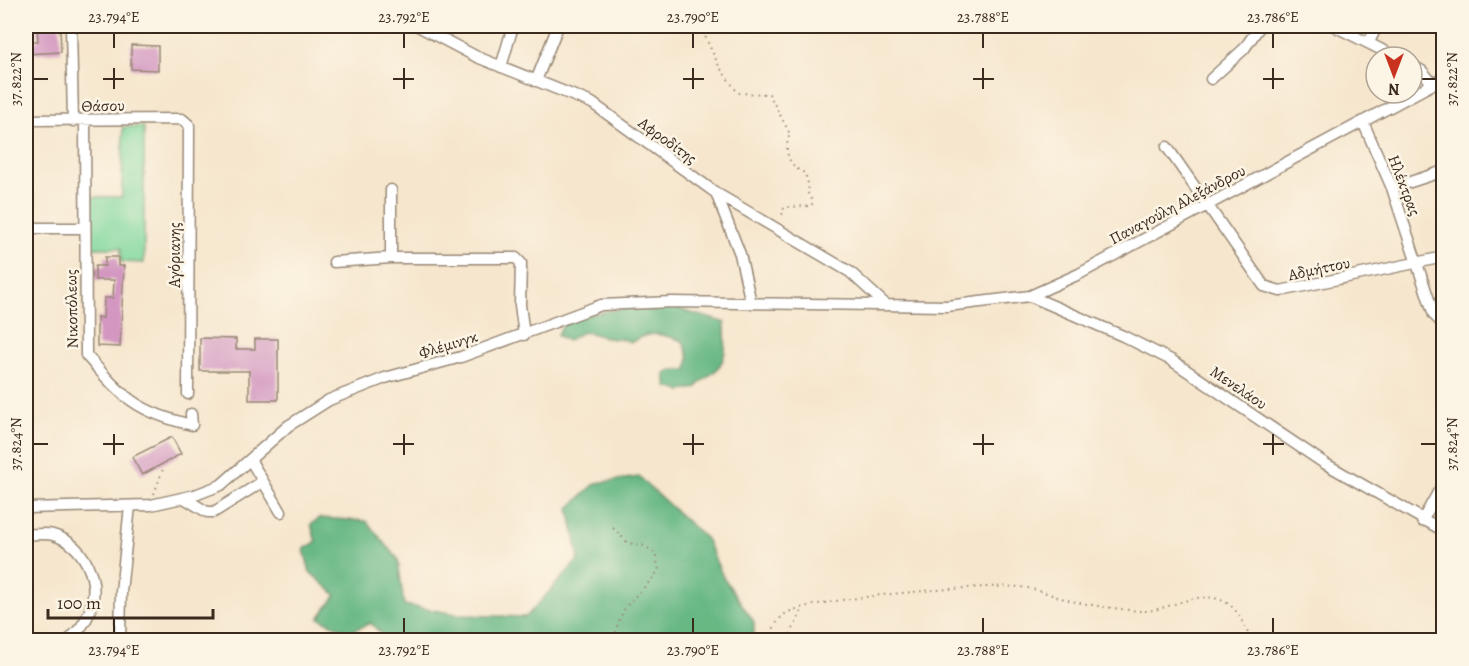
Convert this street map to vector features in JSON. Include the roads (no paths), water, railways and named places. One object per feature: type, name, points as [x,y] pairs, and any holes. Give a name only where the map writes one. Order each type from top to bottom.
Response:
[{"type":"street","points":[[71,26],[73,121]]},
{"type":"street","name":"Αφροδίτης","points":[[418,26],[501,67],[592,103],[716,193],[824,254],[850,272],[886,305]]},
{"type":"street","points":[[501,67],[513,26]]},
{"type":"street","points":[[536,81],[558,26]]},
{"type":"street","points":[[1211,79],[1234,59],[1260,26]]},
{"type":"street","points":[[1334,26],[1374,45]]},
{"type":"street","points":[[1369,42],[1377,26]]},
{"type":"street","points":[[1424,73],[1433,84]]},
{"type":"street","name":"Παναγούλη Αλεξάνδρου","points":[[909,306],[967,304],[1029,296],[1079,274],[1443,78]]},
{"type":"street","name":"Θάσου","points":[[26,120],[182,118]]},
{"type":"street","name":"Αγόριανης","points":[[182,118],[189,125],[190,139],[189,394]]},
{"type":"street","name":"Νικοπόλεως","points":[[86,121],[86,355],[137,407],[159,417],[192,425],[191,414]]},
{"type":"street","name":"Ηλέκτρας","points":[[1363,122],[1392,189],[1434,315],[1443,324]]},
{"type":"street","points":[[1167,147],[1207,204]]},
{"type":"street","points":[[1392,189],[1443,171]]},
{"type":"street","points":[[391,190],[391,258]]},
{"type":"street","points":[[716,193],[740,254],[751,303]]},
{"type":"street","name":"Αδμήττου","points":[[1207,204],[1264,286],[1274,292],[1443,257]]},
{"type":"street","points":[[26,228],[85,228]]},
{"type":"street","points":[[334,262],[391,258],[516,258],[521,263],[520,305],[524,335]]},
{"type":"street","name":"Μενελάου","points":[[1029,296],[1123,336],[1171,360],[1324,463],[1443,531]]},
{"type":"street","name":"Φλέμινγκ","points":[[26,508],[151,505],[184,498],[221,485],[288,426],[329,400],[385,378],[524,335],[601,305],[641,302],[909,306]]},
{"type":"street","points":[[251,460],[281,512]]},
{"type":"street","points":[[184,498],[207,512],[214,512],[262,482]]},
{"type":"street","points":[[1422,521],[1443,482]]},
{"type":"street","points":[[120,640],[121,592],[130,506]]},
{"type":"street","points":[[26,534],[51,535],[65,540],[83,555],[90,569],[93,596],[91,610],[84,624],[69,640]]}]
